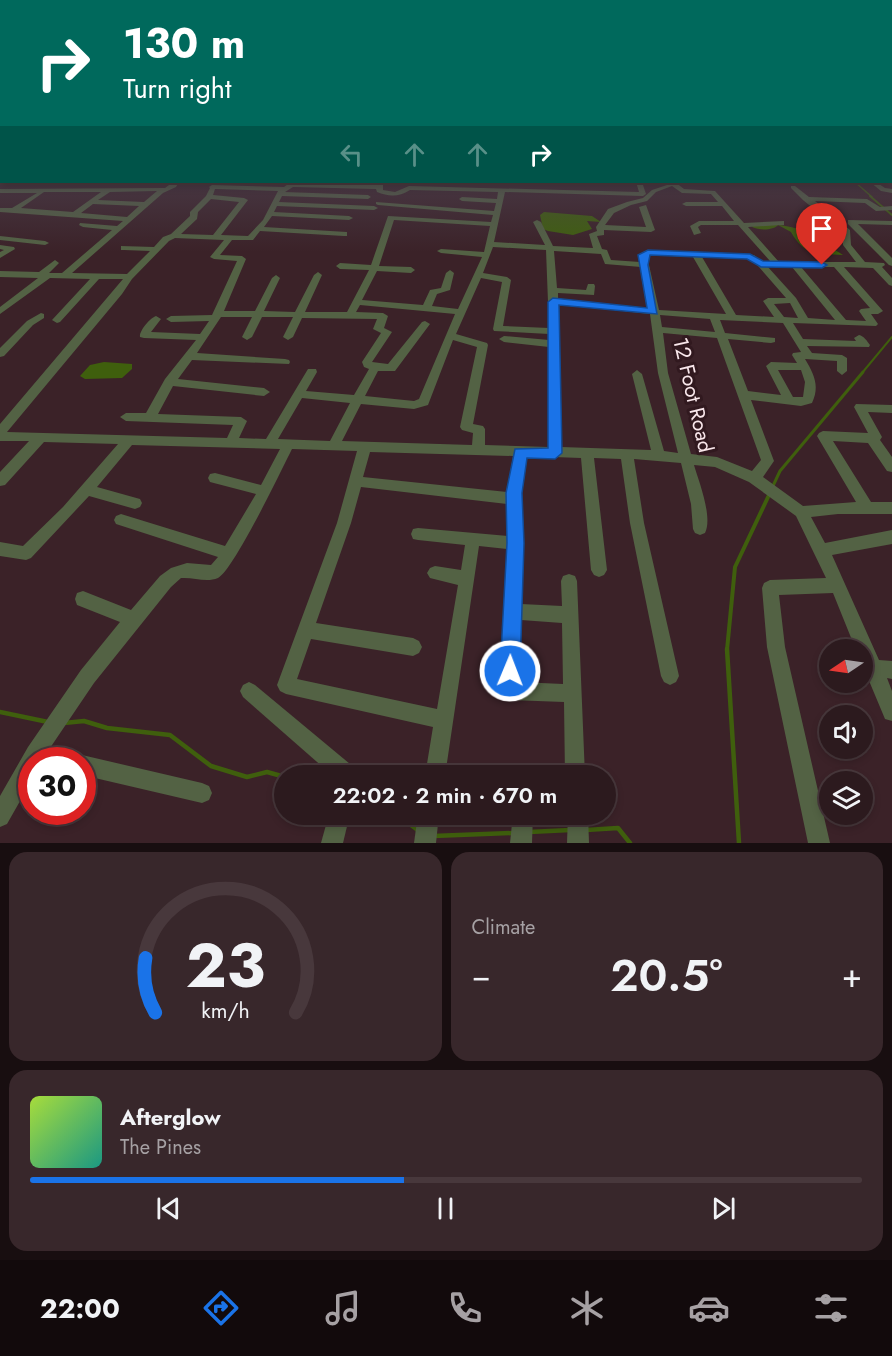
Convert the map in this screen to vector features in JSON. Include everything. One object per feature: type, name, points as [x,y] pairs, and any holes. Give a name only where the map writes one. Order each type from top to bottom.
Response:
[{"type":"street","points":[[83,190],[93,183]]},
{"type":"street","points":[[74,215],[118,183]]},
{"type":"street","points":[[64,276],[146,204],[176,183]]},
{"type":"street","points":[[470,190],[471,183]]},
{"type":"street","points":[[530,183],[532,191]]},
{"type":"street","points":[[174,236],[209,197],[214,184],[289,187],[380,184],[380,191],[386,194],[396,194],[409,185],[441,185],[470,190],[643,194],[639,183]]},
{"type":"street","points":[[598,250],[593,234],[601,233],[600,227],[611,212],[629,203],[645,200],[654,191],[670,183]]},
{"type":"street","points":[[673,183],[682,191],[713,192],[776,263]]},
{"type":"street","points":[[874,183],[882,189],[892,190]]},
{"type":"street","points":[[398,218],[409,185]]},
{"type":"street","points":[[289,187],[368,197]]},
{"type":"street","points":[[0,434],[129,277],[166,239],[174,236],[250,238],[289,187]]},
{"type":"street","points":[[793,187],[804,199],[847,232],[847,244],[863,265]]},
{"type":"street","points":[[0,191],[161,188],[163,191]]},
{"type":"street","points":[[0,200],[15,191]]},
{"type":"street","points":[[299,394],[414,405],[424,402],[450,336],[487,255],[501,191]]},
{"type":"street","points":[[13,210],[41,192]]},
{"type":"street","points":[[209,197],[244,200],[215,237]]},
{"type":"street","points":[[462,199],[499,201]]},
{"type":"street","points":[[804,199],[867,201],[887,209]]},
{"type":"street","points":[[92,202],[146,204]]},
{"type":"street","points":[[276,204],[404,205],[496,213]]},
{"type":"street","points":[[686,204],[723,204]]},
{"type":"street","points":[[600,227],[651,230],[644,207]]},
{"type":"street","points":[[0,210],[130,219]]},
{"type":"street","points":[[270,214],[349,218]]},
{"type":"street","points":[[350,315],[374,268],[391,218],[494,224]]},
{"type":"street","points":[[537,222],[550,248],[553,296],[555,453]]},
{"type":"street","points":[[892,223],[851,222],[892,264]]},
{"type":"street","points":[[697,233],[694,226],[699,223],[781,223]]},
{"type":"street","points":[[83,225],[119,228]]},
{"type":"street","points":[[258,229],[344,234]]},
{"type":"street","points":[[150,417],[169,382],[216,316],[250,249],[214,257],[230,237]]},
{"type":"street","points":[[2,242],[45,243]]},
{"type":"street","points":[[0,256],[11,249],[2,242]]},
{"type":"street","points":[[489,244],[598,250],[604,252],[608,262],[644,268],[643,255],[648,252],[752,257],[793,300],[805,321]]},
{"type":"street","points":[[124,248],[156,249]]},
{"type":"street","points":[[441,251],[487,255]]},
{"type":"street","points":[[696,254],[732,317]]},
{"type":"street","points":[[0,311],[43,276],[55,262]]},
{"type":"street","points":[[761,264],[892,264]]},
{"type":"street","points":[[794,264],[843,322]]},
{"type":"street","points":[[553,296],[654,312],[873,324],[864,311],[878,311],[837,265]]},
{"type":"street","points":[[875,265],[892,283]]},
{"type":"street","points":[[340,266],[411,270]]},
{"type":"street","name":"12 Foot Road","points":[[644,268],[658,330],[663,373],[698,504],[700,529]]},
{"type":"street","points":[[426,309],[433,292],[445,290],[450,273]]},
{"type":"street","points":[[0,274],[129,277]]},
{"type":"street","points":[[288,337],[318,275]]},
{"type":"street","points":[[477,276],[507,280],[498,329],[553,331]]},
{"type":"street","points":[[57,320],[96,277]]},
{"type":"street","points":[[247,337],[276,278]]},
{"type":"street","points":[[553,296],[591,293],[591,286]]},
{"type":"street","points":[[744,395],[808,400],[813,389],[812,381],[800,342],[768,301],[793,300]]},
{"type":"street","points":[[357,302],[461,312]]},
{"type":"street","points":[[171,319],[300,312],[384,317],[378,329],[387,333],[367,362],[368,365],[375,367],[391,368],[425,324]]},
{"type":"street","points":[[0,354],[30,323],[41,316]]},
{"type":"street","points":[[714,316],[724,336],[768,461],[763,486]]},
{"type":"street","points":[[156,320],[144,335],[203,337]]},
{"type":"street","points":[[658,330],[771,340]]},
{"type":"street","points":[[450,336],[483,345],[466,427],[479,429],[478,451]]},
{"type":"street","points":[[800,342],[865,345],[859,338]]},
{"type":"street","points":[[504,339],[552,344]]},
{"type":"street","points":[[189,356],[285,362]]},
{"type":"street","points":[[789,400],[771,366],[842,358],[842,371]]},
{"type":"street","points":[[333,446],[375,367]]},
{"type":"street","points":[[269,444],[312,372]]},
{"type":"street","points":[[637,374],[659,456]]},
{"type":"street","points":[[169,382],[264,392]]},
{"type":"street","points":[[867,508],[823,436],[876,437],[860,407],[892,409]]},
{"type":"street","points":[[126,417],[241,422],[231,443]]},
{"type":"street","points":[[0,434],[659,456],[717,462],[763,486],[801,513],[838,585],[892,712]]},
{"type":"street","points":[[0,481],[40,437]]},
{"type":"street","points":[[872,438],[892,467]]},
{"type":"street","points":[[0,549],[26,554],[129,440]]},
{"type":"street","points":[[40,747],[132,619],[175,573],[190,570],[214,573],[229,554],[288,445]]},
{"type":"street","points":[[364,447],[344,523],[286,685],[443,720]]},
{"type":"street","points":[[520,453],[514,499],[515,543],[510,691],[572,693]]},
{"type":"street","points":[[587,454],[599,570]]},
{"type":"street","points":[[627,455],[637,523],[670,676]]},
{"type":"street","points":[[215,478],[264,491]]},
{"type":"street","points":[[356,481],[514,499]]},
{"type":"street","points":[[86,490],[135,503]]},
{"type":"street","points":[[801,513],[892,508]]},
{"type":"street","points":[[122,520],[229,554]]},
{"type":"street","points":[[418,534],[515,543]]},
{"type":"street","points":[[821,550],[892,537]]},
{"type":"street","points":[[437,765],[473,539]]},
{"type":"street","points":[[435,573],[467,579]]},
{"type":"street","points":[[569,581],[575,765]]},
{"type":"street","points":[[819,843],[776,647],[770,588],[838,585]]},
{"type":"street","points":[[83,599],[132,619]]},
{"type":"street","points":[[512,611],[570,615]]},
{"type":"street","points":[[306,630],[413,647]]},
{"type":"street","points":[[874,669],[892,670]]},
{"type":"street","points":[[249,691],[336,765]]},
{"type":"street","points":[[96,768],[202,793]]},
{"type":"street","points":[[0,817],[18,785]]},
{"type":"street","points":[[332,843],[337,825]]},
{"type":"street","points":[[425,843],[427,825]]},
{"type":"street","points":[[521,843],[522,825]]},
{"type":"street","points":[[578,825],[578,843]]},
{"type":"shaded area","points":[[544,212],[592,216],[601,222],[587,221],[592,229],[573,235],[548,231],[543,229],[540,215]]},
{"type":"shaded area","points":[[755,223],[778,225],[770,229],[752,227]]},
{"type":"shaded area","points":[[778,225],[802,230],[812,240],[843,255],[824,254],[821,257],[811,253],[796,240],[791,232]]},
{"type":"shaded area","points":[[104,362],[132,364],[132,369],[122,378],[85,379],[80,376],[90,365]]},
{"type":"waterway","points":[[856,183],[872,197]]},
{"type":"waterway","points":[[870,196],[892,215]]},
{"type":"waterway","points":[[862,373],[892,337]]},
{"type":"waterway","points":[[772,488],[780,471],[863,372]]},
{"type":"waterway","points":[[727,650],[735,567],[769,495]]},
{"type":"waterway","points":[[727,650],[739,843]]},
{"type":"waterway","points":[[0,712],[48,722]]},
{"type":"waterway","points":[[64,723],[84,721],[107,728],[170,735],[211,766],[247,777],[267,772],[274,774]]},
{"type":"waterway","points":[[411,825],[419,831]]},
{"type":"waterway","points":[[586,830],[618,828],[630,843]]},
{"type":"waterway","points":[[529,832],[570,830]]},
{"type":"waterway","points":[[433,836],[513,833]]},
{"type":"route","points":[[510,671],[515,543],[514,493],[520,453],[555,453],[553,302],[654,312],[643,265],[643,255],[648,252],[750,256],[761,264],[822,265]]}]
